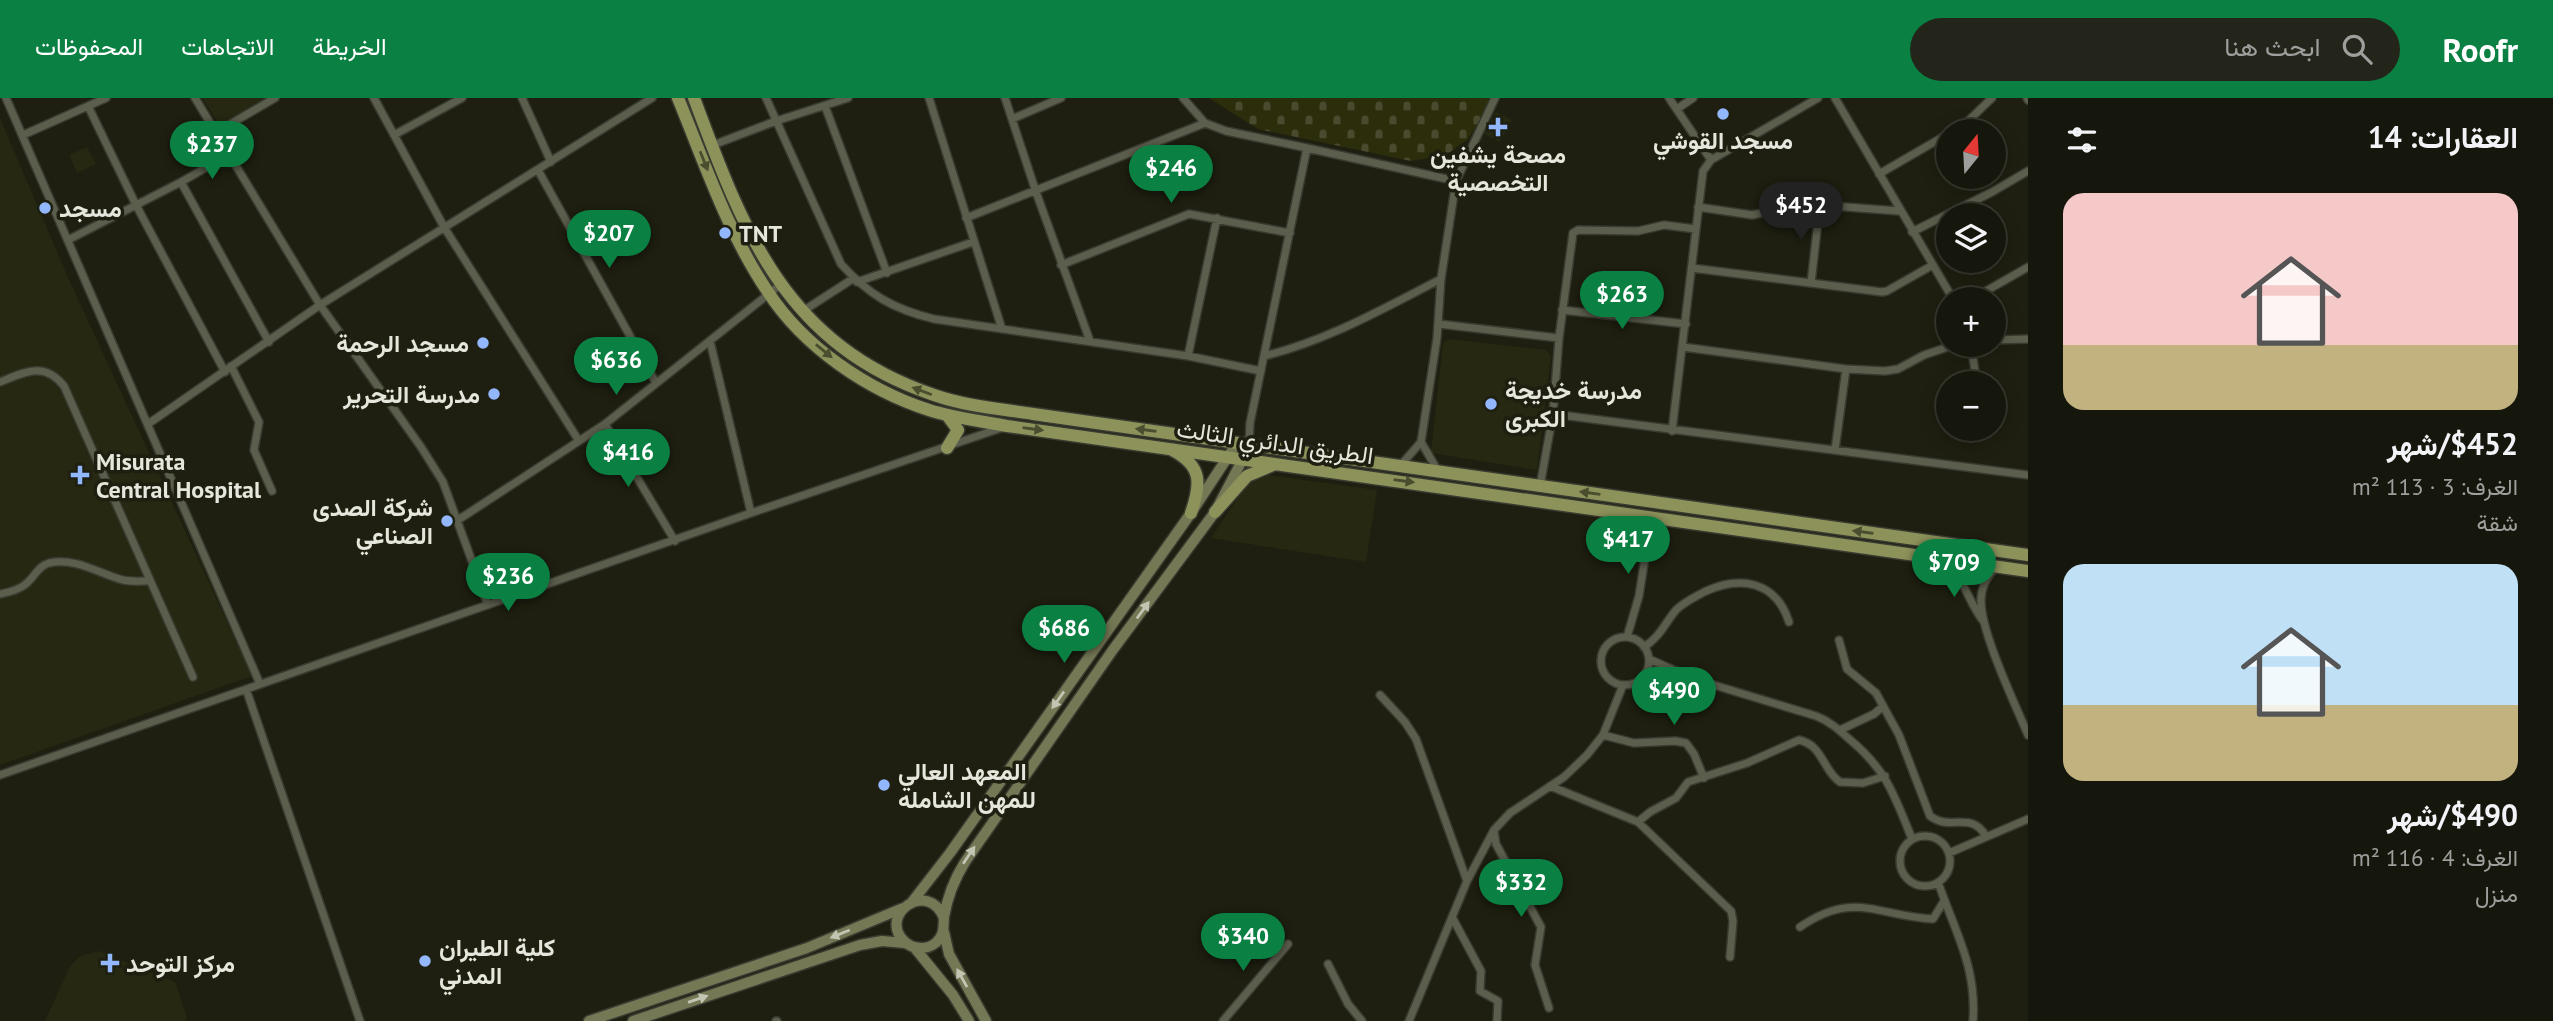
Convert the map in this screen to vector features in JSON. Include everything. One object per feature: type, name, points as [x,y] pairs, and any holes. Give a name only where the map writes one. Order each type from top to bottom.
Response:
[{"type":"main road","name":"الطريق الدائري الثالث","points":[[678,98],[722,207],[769,294],[812,341],[846,368],[893,396],[947,415],[1007,426],[1692,525],[2028,571]]},
{"type":"main road","name":"الطريق الدائري الثالث","points":[[694,98],[752,235],[780,285],[827,336],[870,367],[937,396],[1033,414],[2028,555]]},
{"type":"main road","points":[[947,415],[958,430],[947,448]]},
{"type":"main road","points":[[1165,447],[1185,458],[1196,472],[1198,488],[1191,513]]},
{"type":"main road","points":[[1216,512],[1247,476],[1266,466],[1280,464]]},
{"type":"main road","points":[[1692,525],[1694,508]]},
{"type":"street","points":[[6,98],[260,684]]},
{"type":"street","points":[[23,135],[106,98]]},
{"type":"street","points":[[195,98],[320,305],[443,482],[488,605]]},
{"type":"street","points":[[215,133],[275,98]]},
{"type":"street","points":[[374,98],[444,228],[579,441]]},
{"type":"street","points":[[394,135],[462,98]]},
{"type":"street","points":[[522,98],[551,162]]},
{"type":"street","points":[[148,424],[320,305],[652,98]]},
{"type":"street","points":[[766,98],[841,264],[877,298],[915,315],[1188,356],[1261,371]]},
{"type":"street","points":[[713,145],[848,98]]},
{"type":"street","points":[[929,98],[1002,329]]},
{"type":"street","points":[[1005,98],[1035,192],[1090,341]]},
{"type":"street","points":[[1012,120],[1061,98]]},
{"type":"street","points":[[1183,98],[1205,123],[1226,131],[1456,181]]},
{"type":"street","points":[[1400,467],[1421,442],[1439,324],[1441,279],[1456,181],[1495,98]]},
{"type":"street","points":[[1669,98],[1711,160]]},
{"type":"street","points":[[1677,109],[1693,98]]},
{"type":"street","points":[[1672,431],[1703,171],[1711,160],[1818,98]]},
{"type":"street","points":[[1835,98],[1945,287]]},
{"type":"street","points":[[1970,119],[1992,98]]},
{"type":"street","points":[[88,106],[136,205],[259,422],[254,450],[272,491]]},
{"type":"street","points":[[825,106],[887,273]]},
{"type":"street","points":[[966,218],[1205,123]]},
{"type":"street","points":[[1880,174],[1936,141]]},
{"type":"street","points":[[986,1021],[952,960],[944,932],[944,918],[958,873],[1112,652],[1216,512],[1243,459],[1243,444],[1250,423],[1307,148]]},
{"type":"street","points":[[68,240],[228,155]]},
{"type":"street","points":[[538,170],[656,383]]},
{"type":"street","points":[[1912,232],[2028,171]]},
{"type":"street","points":[[181,182],[269,341]]},
{"type":"street","points":[[1698,207],[1752,215],[1806,204],[1899,211]]},
{"type":"street","points":[[1811,283],[1820,204]]},
{"type":"street","points":[[1061,265],[1189,214],[1290,233]]},
{"type":"street","points":[[1188,356],[1217,218]]},
{"type":"street","points":[[1540,486],[1553,414],[1562,310],[1573,233],[1578,230],[1637,231],[1664,225],[1696,229]]},
{"type":"street","points":[[803,312],[856,280],[887,273],[973,242]]},
{"type":"street","points":[[1692,268],[1882,292],[1931,266]]},
{"type":"street","points":[[1993,287],[2028,267]]},
{"type":"street","points":[[1264,356],[1295,349],[1318,339],[1441,279]]},
{"type":"street","points":[[458,520],[605,424],[780,285]]},
{"type":"street","points":[[1562,310],[1686,324]]},
{"type":"street","points":[[1439,324],[1559,338]]},
{"type":"street","points":[[2006,340],[2028,339]]},
{"type":"street","points":[[710,341],[751,513]]},
{"type":"street","points":[[1683,347],[1846,369],[1893,371],[1936,351]]},
{"type":"street","points":[[1835,450],[1846,369]]},
{"type":"street","points":[[0,382],[40,370],[58,378],[64,386],[193,677]]},
{"type":"street","points":[[1553,414],[2028,475]]},
{"type":"street","points":[[969,1021],[953,995],[900,937],[897,922],[950,853],[1191,513],[1228,456],[1243,444],[1250,423]]},
{"type":"street","points":[[605,424],[675,541]]},
{"type":"street","points":[[0,775],[1007,426]]},
{"type":"street","points":[[1421,442],[1438,471]]},
{"type":"street","points":[[1627,637],[1639,596],[1651,519]]},
{"type":"street","points":[[1938,558],[1956,572],[1974,610],[1984,622]]},
{"type":"street","points":[[0,594],[13,592],[28,583],[39,568],[49,563],[75,563],[124,580],[150,581]]},
{"type":"street","points":[[1997,567],[1986,579],[1982,589],[1981,610],[2028,735]]},
{"type":"street","points":[[1644,647],[1663,631],[1677,609],[1725,584],[1748,583],[1768,591],[1779,600],[1789,622]]},
{"type":"street","points":[[1627,637],[1639,641],[1644,647],[1649,659],[1642,678],[1630,685],[1623,685],[1612,682],[1604,674],[1601,657],[1609,642],[1627,637]]},
{"type":"street","points":[[1839,640],[1847,669],[1876,693],[1904,744],[1930,816],[1944,822],[1973,823],[1980,826],[1986,836]]},
{"type":"street","points":[[1649,659],[1702,681],[1816,716],[1840,730],[1865,752],[1885,776],[1912,839]]},
{"type":"street","points":[[1409,1021],[1467,881],[1494,830],[1510,813],[1576,766],[1603,735],[1623,685]]},
{"type":"street","points":[[246,689],[360,1021]]},
{"type":"street","points":[[1380,695],[1416,738],[1467,881]]},
{"type":"street","points":[[1840,730],[1874,714],[1882,707]]},
{"type":"street","points":[[1603,735],[1633,743],[1686,743],[1704,778]]},
{"type":"street","points":[[1638,822],[1676,798],[1688,782],[1747,763],[1799,740],[1817,751],[1832,775],[1840,782],[1863,783],[1885,776]]},
{"type":"street","points":[[1550,786],[1638,822],[1731,911],[1733,921],[1730,957]]},
{"type":"street","points":[[1949,853],[2028,819]]},
{"type":"street","points":[[1494,830],[1496,844],[1541,927],[1535,965],[1549,1008]]},
{"type":"street","points":[[1924,835],[1937,838],[1949,853],[1947,873],[1938,883],[1918,885],[1902,873],[1900,854],[1912,839],[1924,835]]},
{"type":"street","points":[[1938,883],[1965,950],[1972,978],[1973,1021]]},
{"type":"street","points":[[589,1021],[807,948],[919,900],[932,903],[944,918]]},
{"type":"street","points":[[1800,927],[1824,913],[1854,906],[1933,919],[1944,901]]},
{"type":"street","points":[[1452,917],[1481,971],[1480,991],[1498,1001],[1497,1021]]},
{"type":"street","points":[[633,1021],[860,945],[882,941],[928,947],[944,932]]},
{"type":"street","points":[[1223,1021],[1288,944]]},
{"type":"street","points":[[1328,964],[1348,1004],[1362,1021]]},
{"type":"shaded area","points":[[202,98],[271,98],[221,127]]},
{"type":"shaded area","name":"مصحة يشفين التخصصية","points":[[1496,112],[1512,120],[1500,142],[1484,134]]},
{"type":"shaded area","name":"Misurata Central Hospital","points":[[0,118],[67,275],[252,676],[0,765]]},
{"type":"shaded area","points":[[87,147],[96,164],[77,173],[69,155]]},
{"type":"shaded area","name":"مدرسة خديجة الكبرى","points":[[1449,339],[1546,350],[1551,356],[1537,470],[1431,453],[1443,343]]},
{"type":"shaded area","points":[[1268,475],[1377,490],[1366,562],[1211,538],[1247,484]]},
{"type":"shaded area","points":[[99,951],[175,982],[187,1017],[185,1021],[45,1021],[70,966],[80,956]]},
{"type":"green space","points":[[1209,98],[1491,98],[1467,140],[1446,155],[1411,161],[1258,129]]},
{"type":"place","name":"مسجد القوشي","points":[[1723,114]]},
{"type":"place","name":"مصحة يشفين التخصصية","points":[[1498,127]]},
{"type":"place","name":"مسجد","points":[[45,208]]},
{"type":"place","name":"TNT","points":[[725,233]]},
{"type":"place","name":"مسجد الرحمة","points":[[483,343]]},
{"type":"place","name":"مدرسة التحرير","points":[[494,394]]},
{"type":"place","name":"مدرسة خديجة الكبرى","points":[[1491,404]]},
{"type":"place","name":"Misurata Central Hospital","points":[[80,475]]},
{"type":"place","name":"شركة الصدى الصناعي","points":[[447,521]]},
{"type":"place","name":"المعهد العالي للمهن الشامله","points":[[884,785]]},
{"type":"place","name":"كلية الطيران المدني","points":[[425,961]]},
{"type":"place","name":"مركز التوحد","points":[[110,963]]}]
